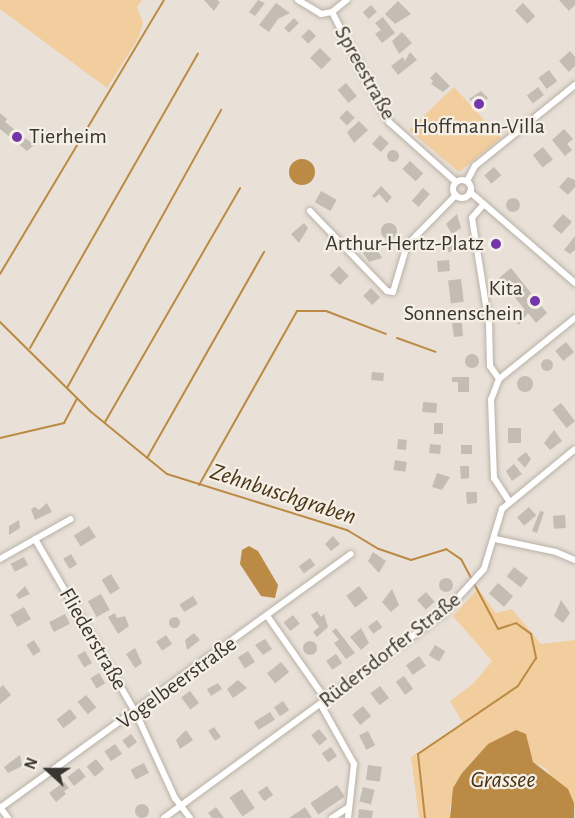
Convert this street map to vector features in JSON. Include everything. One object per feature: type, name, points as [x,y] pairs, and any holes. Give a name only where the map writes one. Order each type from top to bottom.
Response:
[{"type":"street","name":"Spreestraße","points":[[298,0],[321,14],[332,12],[389,122],[456,182]]},
{"type":"street","points":[[332,12],[347,0]]},
{"type":"street","points":[[575,85],[475,166],[467,181],[470,192],[575,283]]},
{"type":"street","points":[[310,211],[387,291],[393,292],[407,246],[456,195],[456,182],[467,181]]},
{"type":"street","points":[[456,195],[464,197],[470,192]]},
{"type":"street","points":[[484,204],[472,218],[489,324],[490,366],[499,380]]},
{"type":"street","points":[[509,501],[494,477],[491,400],[499,380],[575,318]]},
{"type":"street","name":"Rüdersdorfer Straße","points":[[164,818],[422,631],[478,578],[490,558],[497,518],[509,501],[575,449]]},
{"type":"street","points":[[0,559],[71,519]]},
{"type":"street","name":"Fliederstraße","points":[[35,539],[136,712],[181,806],[190,818]]},
{"type":"street","points":[[495,539],[556,552],[575,560]]},
{"type":"street","name":"Vogelbeerstraße","points":[[0,808],[268,617],[351,554]]},
{"type":"street","points":[[268,617],[323,703],[354,764],[348,818]]},
{"type":"street","points":[[332,818],[349,807]]},
{"type":"street","points":[[0,808],[8,818]]},
{"type":"shaded area","points":[[0,0],[142,0],[137,7],[143,23],[138,39],[107,88],[0,9]]},
{"type":"shaded area","points":[[454,87],[501,138],[459,172],[409,130]]},
{"type":"shaded area","points":[[478,589],[496,613],[512,609],[541,644],[575,640],[575,818],[574,803],[545,768],[533,762],[526,734],[488,744],[476,757],[462,773],[450,806],[450,818],[419,818],[411,757],[463,723],[450,701],[474,683],[492,661],[453,616]]},
{"type":"water","points":[[302,159],[311,163],[315,172],[311,181],[302,185],[293,181],[289,172],[293,163]]},
{"type":"water","points":[[249,546],[258,551],[278,585],[275,598],[261,596],[240,564],[242,550]]},
{"type":"water","name":"Grassee","points":[[516,730],[526,734],[533,762],[568,789],[574,803],[574,818],[450,818],[453,788],[462,773],[488,744]]},
{"type":"building","points":[[204,0],[217,0],[220,2],[214,11]]},
{"type":"building","points":[[258,0],[265,3],[255,16],[249,12]]},
{"type":"building","points":[[559,0],[575,0],[575,5],[569,11]]},
{"type":"building","points":[[398,1],[411,14],[395,24],[385,14]]},
{"type":"building","points":[[276,3],[290,13],[278,19],[269,32],[259,25]]},
{"type":"building","points":[[523,3],[535,16],[527,24],[515,11]]},
{"type":"building","points":[[371,5],[377,12],[369,19],[363,12]]},
{"type":"building","points":[[383,17],[395,33],[382,43],[375,34],[381,30],[375,23]]},
{"type":"building","points":[[294,18],[299,23],[289,33],[284,28]]},
{"type":"building","points":[[309,29],[316,36],[308,44],[301,37]]},
{"type":"building","points":[[402,32],[412,43],[399,54],[392,41]]},
{"type":"building","points":[[320,48],[331,59],[321,69],[310,58]]},
{"type":"building","points":[[570,51],[575,57],[575,66],[569,72],[559,61]]},
{"type":"building","points":[[410,52],[417,60],[398,75],[391,66],[403,57],[405,61]]},
{"type":"building","points":[[549,70],[557,81],[547,89],[538,78]]},
{"type":"building","points":[[436,72],[450,86],[443,92],[431,84],[433,81],[430,78]]},
{"type":"building","points":[[346,83],[357,96],[349,103],[338,90]]},
{"type":"building","points":[[538,87],[544,95],[533,103],[527,95]]},
{"type":"building","name":"Hoffmann-Villa","points":[[481,91],[488,98],[479,108],[469,99]]},
{"type":"building","points":[[347,110],[355,118],[347,126],[339,118]]},
{"type":"building","name":"Tierheim","points":[[0,113],[7,119],[5,122],[34,145],[27,151],[0,129]]},
{"type":"building","points":[[359,121],[368,130],[354,143],[347,132]]},
{"type":"building","points":[[564,129],[573,139],[567,144],[572,150],[565,156],[552,140]]},
{"type":"building","points":[[380,135],[389,143],[381,152],[372,144]]},
{"type":"building","points":[[543,147],[553,160],[543,168],[533,155]]},
{"type":"building","points":[[395,150],[398,151],[398,161],[391,162],[388,161],[387,154],[388,151]]},
{"type":"building","points":[[410,161],[423,173],[416,181],[402,169]]},
{"type":"building","points":[[494,167],[501,175],[491,184],[484,176]]},
{"type":"building","points":[[568,177],[575,180],[575,187],[568,195],[559,187]]},
{"type":"building","points":[[381,186],[392,197],[387,203],[379,194],[374,198],[372,196]]},
{"type":"building","points":[[423,188],[430,194],[419,207],[412,201]]},
{"type":"building","points":[[321,191],[337,200],[330,211],[315,202]]},
{"type":"building","points":[[513,198],[518,200],[520,205],[518,210],[513,212],[508,210],[506,205],[508,200]]},
{"type":"building","points":[[457,214],[461,228],[452,234],[446,224]]},
{"type":"building","points":[[563,214],[572,222],[561,234],[552,226]]},
{"type":"building","points":[[304,223],[308,228],[299,243],[291,234]]},
{"type":"building","points":[[389,223],[397,231],[389,239],[381,231]]},
{"type":"building","points":[[575,236],[575,250],[570,254],[564,250]]},
{"type":"building","points":[[461,240],[463,249],[448,252],[446,243]]},
{"type":"building","points":[[375,246],[382,258],[369,262],[363,253]]},
{"type":"building","points":[[449,260],[450,271],[438,272],[437,261]]},
{"type":"building","points":[[339,266],[349,276],[340,285],[330,275]]},
{"type":"building","points":[[511,268],[547,313],[536,323],[528,313],[519,325],[510,314],[518,308],[522,312],[525,310],[499,278]]},
{"type":"building","points":[[461,279],[464,302],[451,303],[448,281]]},
{"type":"building","points":[[371,288],[380,297],[372,305],[363,296]]},
{"type":"building","points":[[478,308],[479,314],[453,318],[452,312]]},
{"type":"building","points":[[452,323],[462,323],[463,336],[454,337]]},
{"type":"building","points":[[566,342],[574,352],[563,361],[555,351]]},
{"type":"building","points":[[469,354],[475,354],[479,361],[475,368],[469,368],[465,364],[465,358]]},
{"type":"building","points":[[549,359],[553,365],[549,371],[545,371],[541,363]]},
{"type":"building","points":[[372,372],[384,373],[383,381],[371,380]]},
{"type":"building","points":[[525,376],[533,384],[525,392],[517,384]]},
{"type":"building","points":[[452,377],[469,377],[469,392],[458,392],[458,382],[452,382]]},
{"type":"building","points":[[423,402],[437,403],[436,413],[422,412]]},
{"type":"building","points":[[561,403],[575,421],[566,428],[552,410]]},
{"type":"building","points":[[434,423],[443,423],[443,434],[434,434]]},
{"type":"building","points":[[508,428],[521,428],[521,443],[508,443]]},
{"type":"building","points":[[554,430],[562,441],[550,450],[544,443]]},
{"type":"building","points":[[398,439],[407,440],[406,450],[397,449]]},
{"type":"building","points":[[430,444],[441,445],[440,454],[429,453]]},
{"type":"building","points":[[461,445],[472,445],[472,454],[461,454]]},
{"type":"building","points":[[526,452],[531,459],[525,468],[517,459]]},
{"type":"building","points":[[395,460],[407,462],[405,472],[393,470]]},
{"type":"building","points":[[514,464],[522,474],[512,481],[506,471]]},
{"type":"building","points":[[460,466],[469,466],[469,478],[461,479]]},
{"type":"building","points":[[437,473],[450,477],[442,490],[432,487]]},
{"type":"building","points":[[466,492],[477,492],[477,503],[467,504]]},
{"type":"building","points":[[47,503],[52,512],[35,520],[31,509],[35,507],[39,510]]},
{"type":"building","points":[[529,507],[536,515],[524,526],[517,517]]},
{"type":"building","points":[[540,511],[544,512],[537,533],[532,531]]},
{"type":"building","points":[[565,515],[566,528],[554,529],[553,516]]},
{"type":"building","points":[[19,520],[20,528],[9,535],[9,526]]},
{"type":"building","points":[[89,526],[96,537],[81,547],[74,536]]},
{"type":"building","points":[[333,536],[340,544],[331,551],[325,544]]},
{"type":"building","points":[[373,552],[386,561],[379,573],[368,561]]},
{"type":"building","points":[[71,554],[77,564],[69,569],[63,559]]},
{"type":"building","points":[[24,557],[28,565],[15,572],[11,564]]},
{"type":"building","points":[[310,558],[315,565],[304,574],[299,566]]},
{"type":"building","points":[[514,567],[528,578],[521,588],[507,576]]},
{"type":"building","points":[[111,574],[120,589],[110,594],[102,580]]},
{"type":"building","points":[[446,578],[451,580],[453,585],[451,590],[446,592],[441,590],[439,585],[441,580]]},
{"type":"building","points":[[498,583],[513,596],[504,607],[489,594]]},
{"type":"building","points":[[25,586],[30,594],[19,599],[16,595]]},
{"type":"building","points":[[359,586],[368,598],[355,608],[346,596]]},
{"type":"building","points":[[392,589],[399,605],[391,612],[382,602]]},
{"type":"building","points":[[426,592],[435,602],[426,610],[417,600]]},
{"type":"building","points":[[101,594],[110,610],[97,617],[88,601]]},
{"type":"building","points":[[193,596],[198,604],[184,612],[179,604]]},
{"type":"building","points":[[561,600],[570,613],[563,623],[554,616]]},
{"type":"building","points":[[24,607],[31,619],[17,627],[10,615]]},
{"type":"building","points":[[317,611],[321,617],[324,614],[328,627],[317,637],[313,632],[319,627],[311,615]]},
{"type":"building","points":[[115,613],[117,618],[125,616],[129,626],[118,634],[108,617]]},
{"type":"building","points":[[65,614],[70,624],[54,632],[49,622]]},
{"type":"building","points":[[293,615],[300,624],[290,631],[284,622]]},
{"type":"building","points":[[174,617],[178,618],[178,626],[174,627],[170,626],[169,622],[170,618]]},
{"type":"building","points":[[377,620],[382,627],[373,634],[368,626]]},
{"type":"building","points":[[336,628],[355,653],[346,659],[334,643],[339,640],[332,631]]},
{"type":"building","points":[[361,628],[369,643],[361,650],[350,637]]},
{"type":"building","points":[[194,633],[200,640],[187,650],[185,640]]},
{"type":"building","points":[[166,635],[172,644],[162,651],[156,642]]},
{"type":"building","points":[[265,639],[272,649],[263,655],[255,645]]},
{"type":"building","points":[[34,640],[41,651],[33,656],[26,645]]},
{"type":"building","points":[[310,641],[315,643],[317,648],[315,653],[310,655],[305,653],[303,648],[305,643]]},
{"type":"building","points":[[435,645],[445,651],[439,661],[429,655]]},
{"type":"building","points":[[135,648],[142,663],[135,668],[126,654]]},
{"type":"building","points":[[85,651],[92,663],[84,668],[77,656]]},
{"type":"building","points":[[248,651],[255,662],[245,668],[238,657]]},
{"type":"building","points":[[336,654],[342,663],[332,670],[326,661]]},
{"type":"building","points":[[419,656],[426,666],[413,675],[406,665]]},
{"type":"building","points":[[281,662],[289,672],[275,683],[267,673]]},
{"type":"building","points":[[99,673],[105,683],[97,688],[90,678]]},
{"type":"building","points":[[404,676],[413,689],[405,695],[396,682]]},
{"type":"building","points":[[238,680],[247,688],[233,698],[227,689]]},
{"type":"building","points":[[218,683],[222,689],[211,696],[207,689]]},
{"type":"building","points":[[3,685],[11,695],[0,704],[0,688]]},
{"type":"building","points":[[380,686],[389,698],[379,705],[370,693]]},
{"type":"building","points":[[190,691],[199,703],[190,710],[181,698]]},
{"type":"building","points":[[86,695],[96,707],[88,714],[78,702]]},
{"type":"building","points":[[283,701],[289,710],[280,716],[274,707]]},
{"type":"building","points":[[363,706],[371,716],[360,725],[352,715]]},
{"type":"building","points":[[70,709],[77,718],[63,728],[57,719]]},
{"type":"building","points":[[270,712],[275,720],[259,730],[254,722]]},
{"type":"building","points":[[214,727],[221,737],[215,741],[208,731]]},
{"type":"building","points":[[319,729],[327,739],[319,745],[311,735]]},
{"type":"building","points":[[186,730],[193,740],[180,749],[176,740]]},
{"type":"building","points":[[368,731],[375,745],[366,750],[359,736]]},
{"type":"building","points":[[131,734],[137,742],[128,749],[122,741]]},
{"type":"building","points":[[115,744],[122,754],[111,761],[104,751]]},
{"type":"building","points":[[331,747],[337,756],[328,762],[322,753]]},
{"type":"building","points":[[20,755],[22,766],[8,773],[4,767]]},
{"type":"building","points":[[96,759],[104,769],[95,777],[87,767]]},
{"type":"building","points":[[144,763],[149,773],[136,780],[131,770]]},
{"type":"building","points":[[368,765],[382,767],[380,782],[366,780]]},
{"type":"building","points":[[79,768],[86,777],[74,786],[67,777]]},
{"type":"building","points":[[64,782],[69,788],[64,791],[66,794],[56,802],[49,793]]},
{"type":"building","points":[[337,785],[345,797],[318,815],[310,803]]},
{"type":"building","points":[[267,786],[273,795],[264,801],[258,792]]},
{"type":"building","points":[[363,787],[375,790],[371,804],[359,802]]},
{"type":"building","points":[[242,789],[255,808],[242,816],[230,797]]},
{"type":"building","points":[[139,804],[145,804],[149,811],[145,818],[139,818],[135,814],[135,808]]},
{"type":"building","points":[[216,807],[224,818],[212,818],[208,813]]},
{"type":"building","points":[[305,807],[312,818],[289,818]]},
{"type":"building","points":[[359,809],[373,811],[372,818],[358,818]]},
{"type":"waterway","points":[[0,274],[164,0]]},
{"type":"waterway","points":[[30,348],[198,53]]},
{"type":"waterway","points":[[67,388],[221,110]]},
{"type":"waterway","points":[[105,422],[240,188]]},
{"type":"waterway","points":[[147,458],[264,252]]},
{"type":"waterway","points":[[199,485],[297,311],[326,311],[386,334]]},
{"type":"waterway","name":"Zehnbuschgraben","points":[[0,322],[90,411],[167,474],[347,530],[379,549],[411,560],[446,549],[461,559],[498,629],[516,623],[531,634],[536,658],[518,686],[418,754],[425,818]]},
{"type":"waterway","points":[[397,338],[436,352]]},
{"type":"waterway","name":"Zehnbuschgraben","points":[[0,438],[64,423],[77,399]]},
{"type":"place","name":"Hoffmann-Villa","points":[[479,104]]},
{"type":"place","name":"Tierheim","points":[[17,137]]},
{"type":"place","name":"Arthur-Hertz-Platz","points":[[496,244]]},
{"type":"place","name":"Kita Sonnenschein","points":[[535,301]]}]
